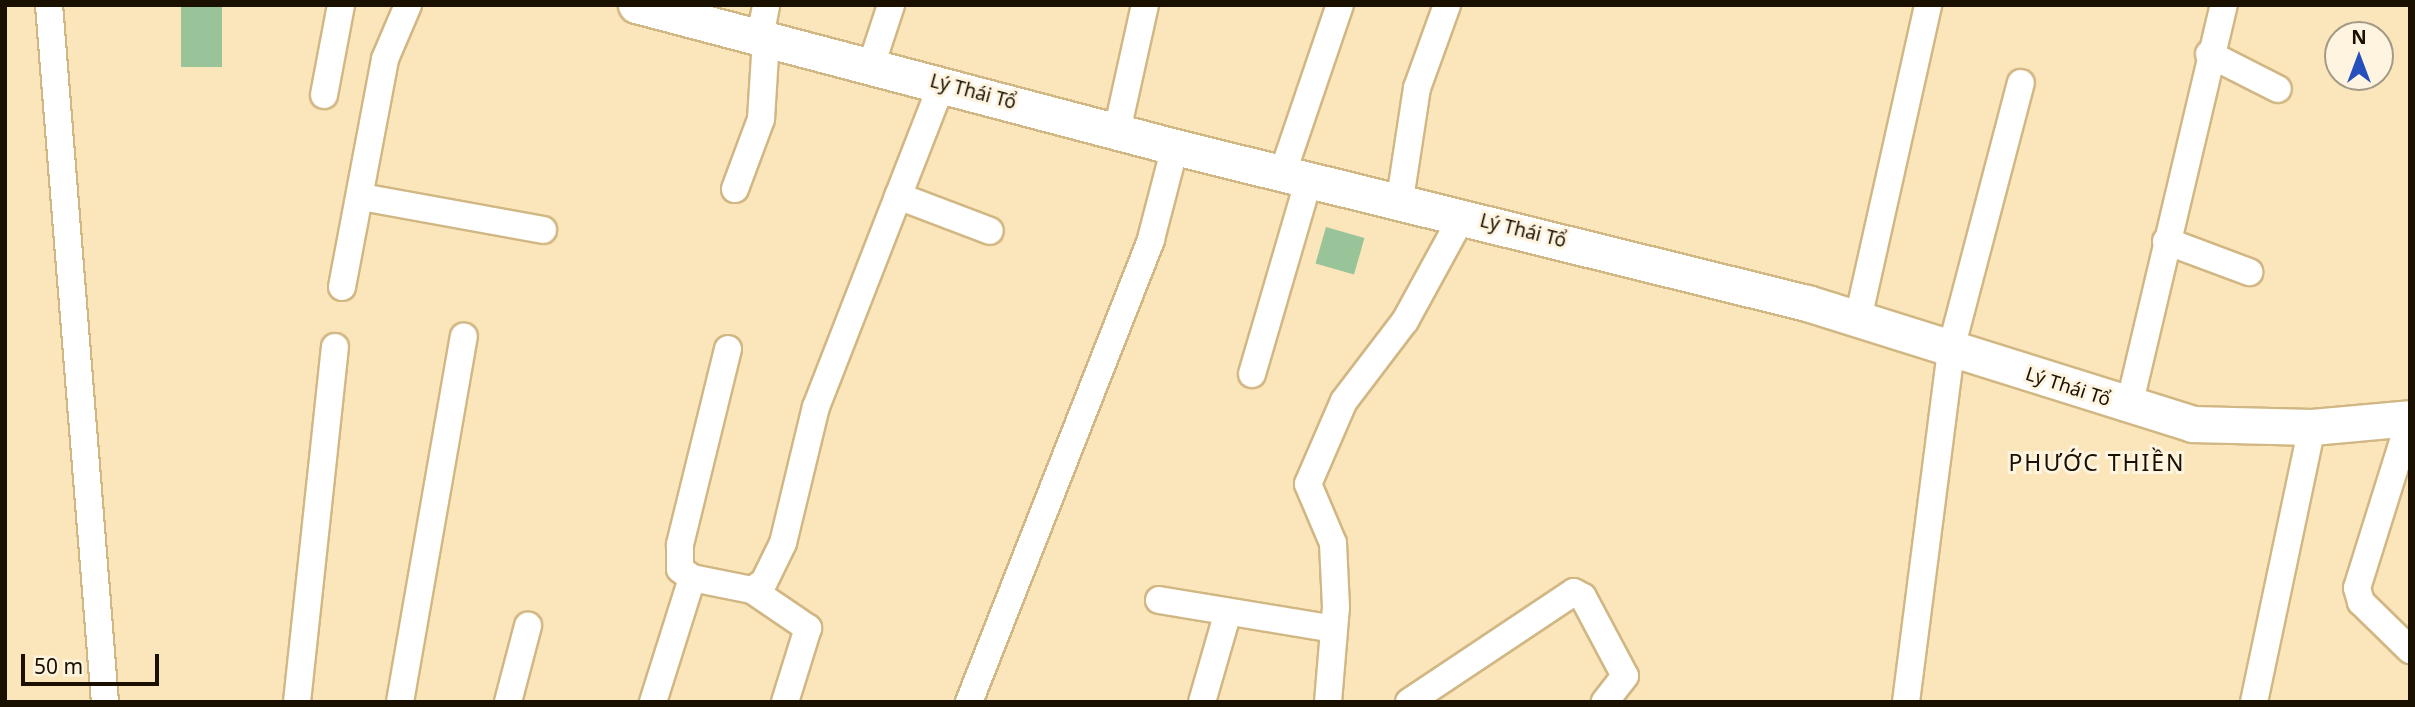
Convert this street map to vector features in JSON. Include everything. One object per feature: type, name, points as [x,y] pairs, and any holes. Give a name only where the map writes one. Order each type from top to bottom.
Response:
[{"type":"main road","name":"Lý Thái Tổ","points":[[635,5],[764,27],[871,66],[1175,147],[1463,215],[1858,320],[2192,424],[2312,427],[2410,419]]},
{"type":"street","points":[[50,5],[105,702]]},
{"type":"street","points":[[324,95],[341,5]]},
{"type":"street","points":[[342,287],[362,197],[385,59],[408,5]]},
{"type":"street","points":[[871,66],[891,5]]},
{"type":"street","points":[[1117,131],[1145,5]]},
{"type":"street","points":[[1252,374],[1296,175],[1340,5]]},
{"type":"street","points":[[1400,199],[1417,88],[1447,5]]},
{"type":"street","points":[[1858,320],[1928,5]]},
{"type":"street","points":[[2129,406],[2209,54],[2224,5]]},
{"type":"street","points":[[735,189],[761,119],[764,27]]},
{"type":"street","points":[[2209,54],[2278,89]]},
{"type":"street","points":[[1906,702],[1951,349],[2021,83]]},
{"type":"street","points":[[752,590],[764,582],[783,543],[816,407],[942,84]]},
{"type":"street","points":[[969,702],[1151,239],[1175,147]]},
{"type":"street","points":[[898,196],[990,232]]},
{"type":"street","points":[[362,197],[542,230]]},
{"type":"street","points":[[1328,702],[1334,629],[1333,543],[1308,484],[1344,401],[1405,321],[1463,215]]},
{"type":"street","points":[[2166,241],[2249,272]]},
{"type":"street","points":[[400,702],[464,337]]},
{"type":"street","points":[[297,702],[335,347]]},
{"type":"street","points":[[728,349],[680,545],[680,569],[692,578],[752,590],[808,628],[785,702]]},
{"type":"street","points":[[2410,419],[2357,588],[2361,602],[2410,650]]},
{"type":"street","points":[[2253,702],[2312,427]]},
{"type":"street","points":[[653,702],[692,578]]},
{"type":"street","points":[[1409,702],[1574,592],[1583,597],[1625,676],[1605,702]]},
{"type":"street","points":[[1158,600],[1334,629]]},
{"type":"street","points":[[1202,702],[1228,612]]},
{"type":"street","points":[[508,702],[528,626]]},
{"type":"building","points":[[181,5],[222,5],[222,67],[181,67]]},
{"type":"building","points":[[1326,227],[1364,238],[1354,275],[1316,264]]},
{"type":"district","name":"PHƯỚC THIỀN","points":[[2097,462]]}]
